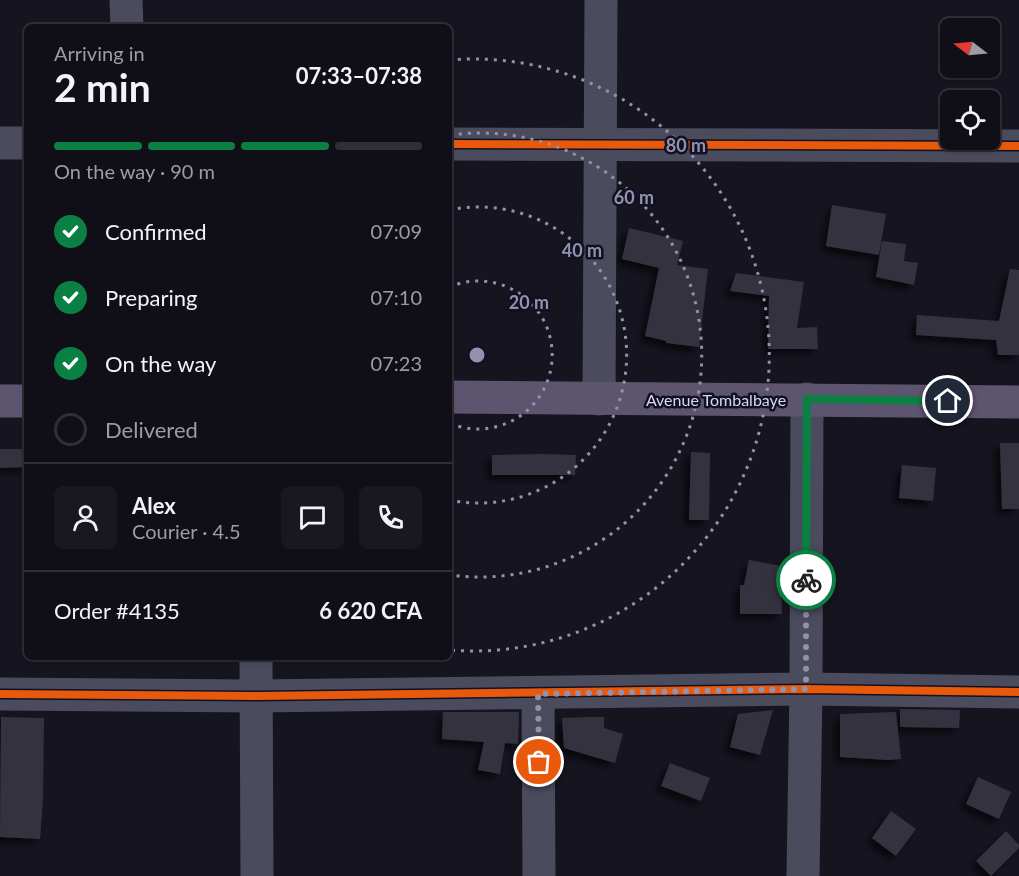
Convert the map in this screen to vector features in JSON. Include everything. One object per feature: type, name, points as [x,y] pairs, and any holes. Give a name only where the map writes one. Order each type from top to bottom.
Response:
[{"type":"main road","name":"Avenue Tombalbaye","points":[[452,397],[1019,402]]},
{"type":"main road","points":[[0,402],[24,401]]},
{"type":"street","points":[[126,0],[127,24]]},
{"type":"street","points":[[599,399],[601,0]]},
{"type":"street","points":[[0,143],[24,143]]},
{"type":"street","points":[[452,144],[1019,146]]},
{"type":"street","points":[[803,876],[807,399]]},
{"type":"street","points":[[256,660],[257,876]]},
{"type":"street","points":[[0,694],[257,696],[806,689],[1019,692]]},
{"type":"street","points":[[538,694],[539,876]]},
{"type":"building","points":[[832,205],[886,214],[879,255],[826,246]]},
{"type":"building","points":[[629,228],[683,241],[677,265],[708,269],[699,347],[666,343],[666,341],[645,336],[659,268],[622,259]]},
{"type":"building","points":[[882,241],[906,244],[904,261],[918,263],[914,285],[876,277]]},
{"type":"building","points":[[1010,269],[1019,270],[1019,355],[998,355],[996,340],[916,335],[917,315],[999,321]]},
{"type":"building","points":[[736,273],[804,282],[797,328],[817,327],[818,349],[768,349],[769,296],[730,291]]},
{"type":"building","points":[[1000,443],[1019,443],[1019,509],[1002,509]]},
{"type":"building","points":[[0,449],[24,449],[24,467],[0,468]]},
{"type":"building","points":[[691,452],[710,453],[709,520],[689,520]]},
{"type":"building","points":[[492,455],[576,455],[575,475],[492,475]]},
{"type":"building","points":[[902,465],[936,468],[933,501],[899,498]]},
{"type":"building","points":[[749,560],[781,566],[782,614],[740,614],[740,585],[744,585]]},
{"type":"building","points":[[900,709],[960,710],[959,728],[900,727]]},
{"type":"building","points":[[773,710],[760,755],[730,747],[738,714]]},
{"type":"building","points":[[443,712],[519,712],[518,744],[505,743],[500,774],[478,770],[484,742],[442,739]]},
{"type":"building","points":[[896,712],[901,759],[840,757],[840,714]]},
{"type":"building","points":[[1,717],[44,718],[40,839],[0,837]]},
{"type":"building","points":[[604,717],[604,728],[623,734],[615,763],[564,748],[562,718]]},
{"type":"building","points":[[670,763],[710,778],[701,801],[661,786]]},
{"type":"building","points":[[978,777],[1011,792],[999,819],[966,804]]},
{"type":"building","points":[[891,811],[916,829],[896,856],[872,838]]},
{"type":"building","points":[[1006,831],[1019,845],[1019,848],[991,876],[976,861]]},
{"type":"cycle path","points":[[452,144],[1019,146]]},
{"type":"cycle path","points":[[0,694],[257,696],[806,689],[1019,692]]},
{"type":"way so far","points":[[539,762],[538,694],[806,689],[806,580]]},
{"type":"route","points":[[806,580],[807,399],[948,401]]}]
